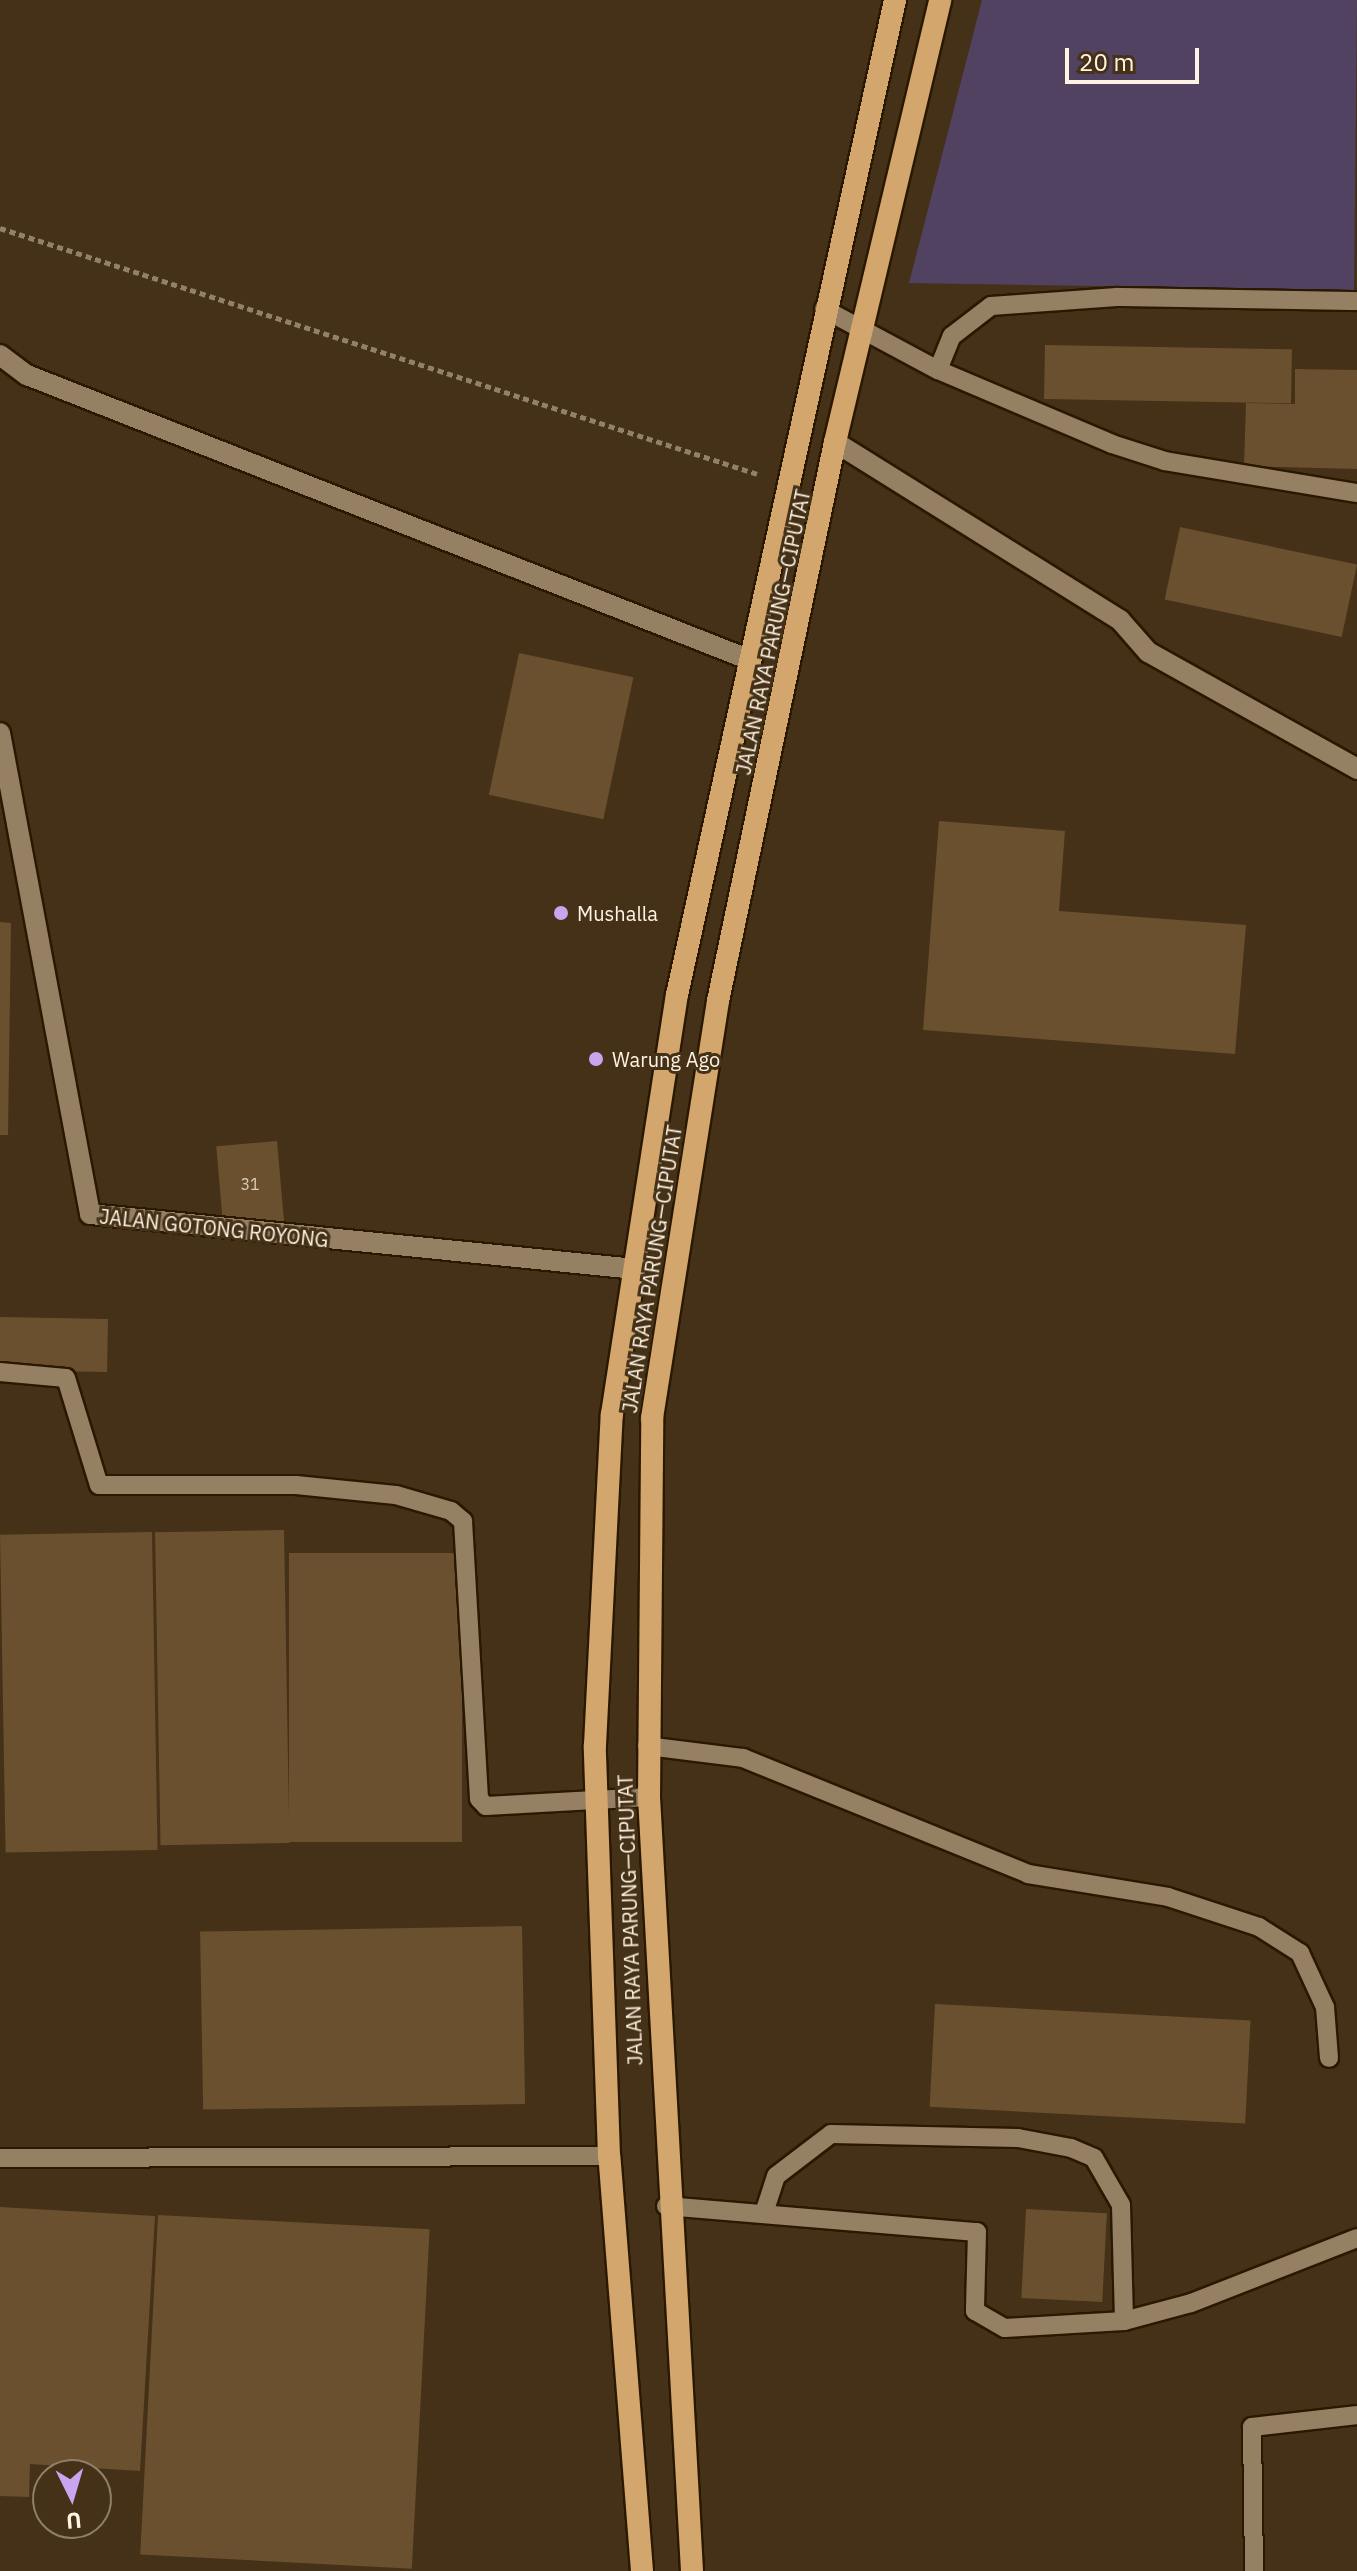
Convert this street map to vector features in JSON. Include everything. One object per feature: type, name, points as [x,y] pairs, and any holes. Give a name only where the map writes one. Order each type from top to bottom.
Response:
[{"type":"highway","name":"JALAN RAYA PARUNG—CIPUTAT","points":[[642,2571],[609,2156],[595,1745],[612,1414],[677,995],[824,309],[895,0]]},
{"type":"highway","name":"JALAN RAYA PARUNG—CIPUTAT","points":[[692,2571],[666,2206],[647,1746],[652,1418],[718,1001],[835,442],[940,0]]},
{"type":"street","points":[[0,355],[27,375],[750,660]]},
{"type":"street","points":[[835,442],[1120,620],[1148,652],[1357,769]]},
{"type":"street","name":"JALAN GOTONG ROYONG","points":[[0,733],[90,1214],[635,1269]]},
{"type":"lane","points":[[938,370],[967,321],[1006,303],[1357,301]]},
{"type":"lane","points":[[824,309],[938,370],[1165,461],[1357,493]]},
{"type":"lane","points":[[0,1372],[66,1378],[99,1485],[296,1485],[396,1495],[451,1511],[463,1521],[479,1799],[486,1806],[649,1797]]},
{"type":"lane","points":[[647,1746],[743,1758],[1028,1874],[1168,1897],[1259,1927],[1300,1953],[1325,2007],[1329,2058]]},
{"type":"lane","points":[[764,2213],[776,2176],[831,2134],[1018,2138],[1071,2148],[1094,2158],[1121,2205],[1124,2321]]},
{"type":"lane","points":[[0,2158],[609,2156]]},
{"type":"lane","points":[[666,2206],[977,2232],[975,2311],[988,2324],[1124,2321],[1191,2303],[1357,2238]]},
{"type":"lane","points":[[1254,2571],[1252,2427],[1357,2415]]},
{"type":"path","points":[[0,228],[788,484]]},
{"type":"shaded area","points":[[982,0],[1357,0],[1354,290],[909,283]]},
{"type":"building","points":[[1045,345],[1292,349],[1291,403],[1044,399]]},
{"type":"building","points":[[1295,369],[1357,370],[1357,469],[1244,466],[1246,403],[1295,404]]},
{"type":"building","points":[[1180,527],[1357,565],[1342,637],[1165,599]]},
{"type":"building","points":[[519,653],[633,677],[603,819],[489,795]]},
{"type":"building","points":[[939,821],[1065,831],[1059,911],[1246,925],[1235,1054],[923,1030]]},
{"type":"building","points":[[0,922],[11,923],[8,1135],[0,1135]]},
{"type":"building","points":[[277,1141],[284,1222],[223,1227],[216,1146]]},
{"type":"building","points":[[0,1317],[108,1319],[107,1372],[0,1370]]},
{"type":"building","points":[[284,1530],[289,1843],[160,1845],[155,1532]]},
{"type":"building","points":[[152,1532],[158,1850],[6,1853],[0,1535]]},
{"type":"building","points":[[289,1553],[462,1553],[462,1842],[289,1842]]},
{"type":"building","points":[[522,1926],[525,2104],[203,2110],[200,1932]]},
{"type":"building","points":[[935,2004],[1251,2021],[1245,2123],[930,2107]]},
{"type":"building","points":[[0,2207],[155,2216],[140,2471],[112,2469],[112,2459],[32,2459],[29,2497],[0,2496]]},
{"type":"building","points":[[1026,2209],[1107,2213],[1102,2302],[1021,2298]]},
{"type":"building","points":[[158,2215],[430,2229],[412,2569],[140,2555]]},
{"type":"place","name":"Mushalla","points":[[561,913]]},
{"type":"place","name":"Warung Ago","points":[[596,1059]]}]
